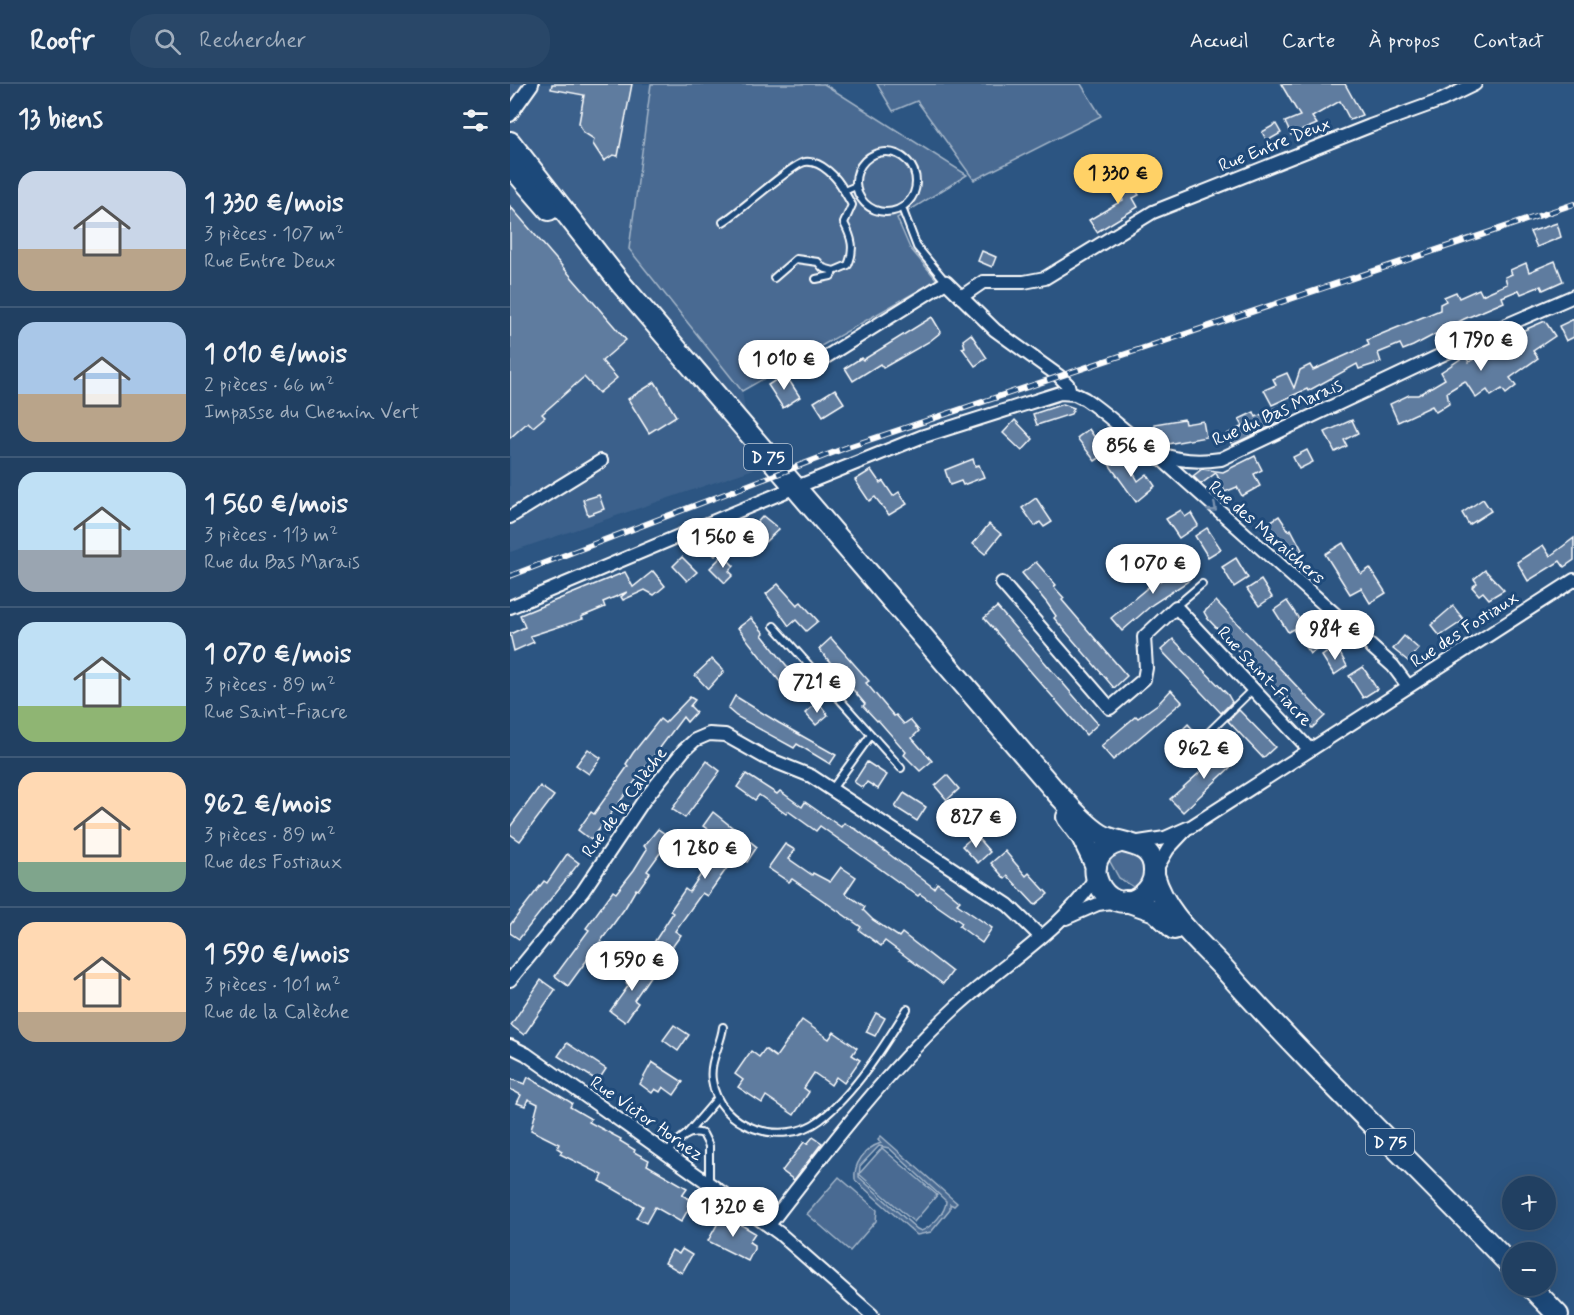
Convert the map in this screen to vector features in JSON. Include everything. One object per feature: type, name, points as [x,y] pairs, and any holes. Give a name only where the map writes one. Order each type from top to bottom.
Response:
[{"type":"main road","name":"D 75","points":[[510,142],[609,270],[790,489],[1063,812],[1082,837],[1096,871]]},
{"type":"main road","name":"D 75","points":[[510,165],[1056,792],[1090,826],[1106,837],[1126,843]]},
{"type":"main road","points":[[1126,843],[1147,852],[1154,873],[1145,893],[1123,901],[1104,892],[1096,871],[1104,850],[1126,843]]},
{"type":"main road","name":"D 75","points":[[1154,873],[1160,893],[1175,915],[1268,1017],[1502,1257]]},
{"type":"main road","name":"D 75","points":[[1123,901],[1151,909],[1163,917],[1268,1017]]},
{"type":"main road","points":[[1540,1296],[1558,1315]]},
{"type":"street","points":[[510,115],[532,84]]},
{"type":"street","name":"Rue Entre Deux","points":[[961,297],[983,282],[1024,282],[1045,278],[1145,216],[1352,133],[1442,100],[1474,84]]},
{"type":"street","points":[[510,607],[790,489],[921,437],[1056,393],[1070,393],[1068,385],[1059,376],[1002,336],[946,282],[813,365]]},
{"type":"street","name":"Rue du Bas Marais","points":[[1070,393],[1092,403],[1155,453],[1172,458],[1202,460],[1233,455],[1488,333],[1574,296]]},
{"type":"street","name":"Rue des Maraichers","points":[[1155,453],[1393,666],[1408,686]]},
{"type":"street","points":[[510,517],[601,461]]},
{"type":"street","name":"Rue des Fostiaux","points":[[1154,873],[1171,845],[1192,826],[1574,580]]},
{"type":"street","points":[[1002,583],[1110,708],[1144,679],[1146,668],[1144,637],[1176,607]]},
{"type":"street","name":"Rue Saint-Fiacre","points":[[1176,607],[1309,749]]},
{"type":"street","name":"Rue de la Calèche","points":[[510,980],[583,891],[648,795],[684,750],[695,740],[709,734],[725,735],[766,758],[806,773],[1008,905],[1040,936]]},
{"type":"street","name":"Rue des Fostiaux","points":[[1126,843],[1165,838],[1192,826]]},
{"type":"street","points":[[769,1225],[836,1140],[927,1036],[967,997],[1050,928],[1083,896],[1096,871]]},
{"type":"street","points":[[1050,928],[1093,906],[1123,901]]},
{"type":"street","name":"Rue Victor Hornez","points":[[510,1046],[525,1054],[769,1225],[872,1315]]},
{"type":"lane","points":[[884,152],[894,153],[910,164],[914,173],[914,193],[902,208],[883,212],[873,209],[859,196],[856,186],[860,167],[866,160],[884,152]]},
{"type":"lane","points":[[723,222],[755,200],[792,167],[804,162],[820,166],[839,181],[852,205],[844,223],[850,236],[852,255],[848,265],[834,271],[831,276],[816,279]]},
{"type":"lane","points":[[844,191],[856,186]]},
{"type":"lane","points":[[902,208],[917,247],[946,282]]},
{"type":"lane","points":[[774,278],[796,259],[818,262],[834,271]]},
{"type":"lane","points":[[1176,607],[1202,585]]},
{"type":"lane","points":[[774,626],[901,768]]},
{"type":"lane","points":[[1198,742],[1253,689]]},
{"type":"lane","points":[[832,789],[871,735]]},
{"type":"lane","points":[[723,1027],[712,1068],[712,1080],[717,1099],[729,1115],[747,1126],[769,1132],[791,1133],[809,1127],[822,1119],[873,1063],[907,1009]]},
{"type":"lane","points":[[667,1153],[717,1099]]},
{"type":"lane","points":[[685,1135],[700,1133],[707,1139],[709,1183]]},
{"type":"shaded area","points":[[510,84],[651,84],[629,249],[742,391],[754,469],[510,552]]},
{"type":"shaded area","points":[[651,84],[824,84],[967,175],[897,218],[910,248],[937,280],[742,391],[629,249]]},
{"type":"shaded area","points":[[877,84],[1081,84],[1101,116],[974,180],[917,101],[893,111]]},
{"type":"shaded area","points":[[1121,851],[1133,853],[1142,860],[1144,879],[1137,889],[1119,878],[1108,858]]},
{"type":"shaded area","points":[[881,1136],[957,1203],[954,1206],[950,1204],[950,1209],[931,1232],[917,1235],[855,1180],[856,1168],[861,1157],[875,1145],[881,1143],[878,1139]],"holes":[[[879,1146],[889,1148],[946,1201],[944,1210],[938,1219],[921,1231],[859,1177],[860,1166]]]},
{"type":"shaded area","points":[[882,1148],[937,1195],[914,1222],[859,1174]]},
{"type":"shaded area","points":[[839,1177],[877,1210],[876,1221],[850,1251],[807,1214]]},
{"type":"building","points":[[552,84],[632,84],[618,156],[613,155],[604,161],[593,144],[594,139],[583,132],[579,123],[584,95],[551,89]]},
{"type":"building","points":[[1281,84],[1345,84],[1362,115],[1350,120],[1340,101],[1312,117],[1317,124],[1291,135],[1285,122],[1300,116]]},
{"type":"building","points":[[1276,124],[1281,133],[1267,141],[1262,132]]},
{"type":"building","points":[[1127,175],[1139,195],[1133,198],[1138,207],[1097,232],[1089,220],[1123,200],[1113,183]]},
{"type":"building","points":[[510,206],[626,340],[602,361],[617,378],[599,393],[584,377],[542,414],[545,417],[533,427],[528,422],[510,438]]},
{"type":"building","points":[[1557,223],[1561,237],[1537,247],[1530,232]]},
{"type":"building","points":[[982,251],[996,257],[992,267],[978,261]]},
{"type":"building","points":[[1555,261],[1563,281],[1543,290],[1541,286],[1521,294],[1519,290],[1502,297],[1504,302],[1464,319],[1413,346],[1403,350],[1400,344],[1378,353],[1381,362],[1359,369],[1357,364],[1308,391],[1307,389],[1272,405],[1264,390],[1276,385],[1273,379],[1287,373],[1294,388],[1300,370],[1310,365],[1313,370],[1369,345],[1367,340],[1440,310],[1440,304],[1446,301],[1444,297],[1456,292],[1459,298],[1479,289],[1482,295],[1507,284],[1505,277],[1512,274],[1510,270],[1526,263],[1529,272]]},
{"type":"building","points":[[932,317],[941,332],[930,341],[883,368],[880,364],[853,381],[845,368],[861,358],[863,360]]},
{"type":"building","points":[[1574,319],[1574,337],[1566,341],[1559,326]]},
{"type":"building","points":[[1545,321],[1555,336],[1533,351],[1538,358],[1510,378],[1516,386],[1506,394],[1502,389],[1491,396],[1487,390],[1476,398],[1465,381],[1447,392],[1449,404],[1436,412],[1432,406],[1398,422],[1390,404],[1409,395],[1418,395],[1445,379],[1441,372],[1465,356],[1469,362],[1487,351],[1485,347]]},
{"type":"building","points":[[971,334],[987,358],[975,366],[962,348],[965,347],[963,340]]},
{"type":"building","points":[[785,374],[800,397],[783,408],[768,385]]},
{"type":"building","points":[[655,382],[676,416],[649,433],[628,399]]},
{"type":"building","points":[[835,389],[844,403],[823,416],[814,402]]},
{"type":"building","points":[[1063,404],[1074,408],[1071,414],[1037,425],[1033,414]]},
{"type":"building","points":[[1275,408],[1282,421],[1232,445],[1227,434],[1243,426],[1239,419],[1254,412],[1256,417]]},
{"type":"building","points":[[1184,419],[1185,424],[1203,421],[1206,437],[1162,445],[1158,443],[1154,424]]},
{"type":"building","points":[[1015,420],[1033,439],[1022,451],[1003,433]]},
{"type":"building","points":[[1352,420],[1358,433],[1344,440],[1347,446],[1335,452],[1325,432]]},
{"type":"building","points":[[1089,429],[1106,454],[1095,461],[1077,438]]},
{"type":"building","points":[[1307,450],[1313,462],[1299,469],[1293,457]]},
{"type":"building","points":[[1122,453],[1138,481],[1147,474],[1155,486],[1136,502],[1108,463]]},
{"type":"building","points":[[1255,456],[1262,470],[1254,474],[1260,486],[1242,496],[1237,487],[1225,492],[1216,473],[1201,484],[1193,476],[1202,469],[1223,472]]},
{"type":"building","points":[[973,459],[975,466],[979,465],[984,477],[963,485],[961,481],[950,485],[945,470]]},
{"type":"building","points":[[871,470],[880,483],[883,481],[893,496],[899,492],[907,504],[889,515],[875,497],[869,501],[855,480]]},
{"type":"building","points":[[599,495],[604,509],[588,515],[583,500]]},
{"type":"building","points":[[1036,498],[1052,522],[1044,527],[1040,522],[1035,526],[1022,508]]},
{"type":"building","points":[[1483,499],[1491,511],[1469,525],[1462,513]]},
{"type":"building","points":[[1181,510],[1185,517],[1191,513],[1198,525],[1179,538],[1166,519]]},
{"type":"building","points":[[763,516],[779,529],[751,555],[738,543]]},
{"type":"building","points":[[1279,516],[1289,531],[1291,529],[1302,550],[1298,553],[1304,561],[1295,567],[1265,525]]},
{"type":"building","points":[[989,524],[1001,534],[985,554],[973,544]]},
{"type":"building","points":[[1207,528],[1221,549],[1208,557],[1195,536]]},
{"type":"building","points":[[725,529],[733,536],[715,556],[705,547]]},
{"type":"building","points":[[1574,538],[1574,560],[1564,567],[1560,561],[1528,581],[1517,562],[1543,545],[1550,556]]},
{"type":"building","points":[[1343,543],[1361,574],[1370,568],[1386,593],[1370,603],[1361,588],[1350,594],[1325,554]]},
{"type":"building","points":[[723,555],[734,566],[729,571],[733,575],[725,583],[710,568]]},
{"type":"building","points":[[682,557],[697,572],[687,581],[673,566]]},
{"type":"building","points":[[1236,558],[1248,578],[1234,587],[1222,567]]},
{"type":"building","points":[[1183,561],[1194,574],[1187,582],[1153,604],[1122,631],[1111,618]]},
{"type":"building","points":[[1036,562],[1056,585],[1054,587],[1064,598],[1062,600],[1127,676],[1114,688],[1054,618],[1056,616],[1047,603],[1022,573]]},
{"type":"building","points":[[1485,570],[1504,590],[1489,599],[1483,592],[1479,595],[1472,587],[1477,583],[1474,579]]},
{"type":"building","points":[[653,571],[665,586],[654,595],[645,590],[623,600],[621,597],[627,592],[603,602],[605,607],[581,617],[583,619],[530,636],[534,642],[514,651],[510,634],[525,627],[520,615],[625,572],[633,587]]},
{"type":"building","points":[[1261,580],[1272,597],[1259,606],[1247,589]]},
{"type":"building","points":[[778,584],[797,605],[801,602],[818,621],[806,631],[796,620],[789,626],[766,594]]},
{"type":"building","points":[[1216,601],[1325,716],[1312,728],[1208,619],[1204,612]]},
{"type":"building","points":[[1287,601],[1305,628],[1310,625],[1324,645],[1310,654],[1293,629],[1288,632],[1274,610]]},
{"type":"building","points":[[1453,606],[1464,620],[1440,636],[1431,625]]},
{"type":"building","points":[[997,607],[1098,724],[1086,735],[984,618]]},
{"type":"building","points":[[751,618],[803,686],[791,696],[738,628]]},
{"type":"building","points":[[1404,636],[1419,649],[1408,661],[1393,649]]},
{"type":"building","points":[[831,638],[869,681],[866,683],[894,716],[896,715],[904,724],[910,720],[919,731],[912,738],[932,761],[920,771],[904,755],[906,752],[878,720],[863,706],[865,704],[819,649]]},
{"type":"building","points":[[1173,639],[1228,695],[1232,702],[1221,713],[1161,650]]},
{"type":"building","points":[[1336,646],[1347,666],[1334,675],[1322,656]]},
{"type":"building","points":[[712,659],[724,671],[708,689],[695,675]]},
{"type":"building","points":[[1363,667],[1377,689],[1363,698],[1349,676]]},
{"type":"building","points":[[1171,690],[1182,702],[1113,760],[1101,746],[1136,716],[1138,718],[1159,703]]},
{"type":"building","points":[[735,696],[836,755],[830,764],[797,744],[794,748],[736,716],[728,709]]},
{"type":"building","points":[[690,697],[695,700],[690,706],[696,712],[687,722],[683,717],[591,840],[578,830],[591,812],[594,814],[628,766],[626,764],[633,753],[660,719],[665,723]]},
{"type":"building","points":[[818,702],[828,715],[816,725],[805,713]]},
{"type":"building","points":[[1239,710],[1275,747],[1263,758],[1228,721]]},
{"type":"building","points":[[1188,724],[1198,735],[1187,747],[1176,736]]},
{"type":"building","points":[[1227,748],[1238,760],[1183,812],[1170,799]]},
{"type":"building","points":[[588,749],[601,758],[589,774],[576,765]]},
{"type":"building","points":[[707,761],[720,771],[685,818],[672,809]]},
{"type":"building","points":[[867,762],[887,775],[878,789],[867,782],[863,788],[854,782]]},
{"type":"building","points":[[746,774],[777,794],[780,791],[802,807],[805,802],[841,827],[844,823],[857,830],[934,888],[937,883],[942,886],[960,901],[957,904],[992,928],[982,943],[959,926],[962,923],[920,894],[918,896],[820,826],[816,831],[788,811],[786,814],[759,795],[755,800],[737,787]]},
{"type":"building","points":[[947,775],[959,789],[947,800],[935,786]]},
{"type":"building","points":[[540,786],[554,796],[520,841],[510,834],[510,827]]},
{"type":"building","points":[[904,793],[926,807],[917,821],[895,807]]},
{"type":"building","points":[[971,805],[983,818],[971,828],[959,815]]},
{"type":"building","points":[[713,812],[757,847],[747,862],[739,856],[732,861],[707,896],[702,893],[675,931],[681,935],[665,957],[651,947],[673,913],[670,911],[685,889],[689,892],[712,858],[717,861],[729,844],[703,826]]},
{"type":"building","points":[[658,829],[671,838],[647,871],[650,873],[638,890],[636,889],[625,908],[568,986],[555,976],[589,930],[586,928],[613,891],[616,893],[634,870],[647,849],[644,846]]},
{"type":"building","points":[[975,835],[990,852],[978,863],[962,846]]},
{"type":"building","points":[[785,844],[795,850],[789,859],[812,875],[813,873],[830,882],[841,867],[856,877],[845,893],[865,907],[863,910],[873,920],[899,937],[902,933],[952,972],[943,984],[885,941],[881,946],[859,930],[861,927],[792,879],[789,882],[768,868]]},
{"type":"building","points":[[1005,851],[1026,876],[1029,873],[1048,894],[1035,905],[1008,876],[1005,879],[991,863]]},
{"type":"building","points":[[567,854],[579,863],[519,939],[510,933],[510,925],[544,881],[547,883]]},
{"type":"building","points":[[640,962],[653,972],[634,1000],[638,1003],[625,1022],[610,1011],[629,985],[626,983]]},
{"type":"building","points":[[541,980],[555,990],[524,1035],[511,1025]]},
{"type":"building","points":[[876,1013],[885,1018],[875,1036],[866,1032]]},
{"type":"building","points":[[802,1020],[829,1039],[834,1032],[857,1048],[852,1055],[860,1060],[844,1083],[836,1077],[831,1085],[814,1073],[804,1088],[809,1092],[794,1115],[766,1096],[762,1103],[738,1087],[743,1080],[735,1074],[751,1051],[759,1057],[765,1049],[776,1057]]},
{"type":"building","points":[[674,1025],[689,1035],[678,1051],[663,1040]]},
{"type":"building","points":[[567,1043],[606,1069],[598,1081],[558,1056]]},
{"type":"building","points":[[652,1062],[683,1082],[674,1095],[663,1087],[660,1092],[655,1089],[652,1093],[640,1084]]},
{"type":"building","points":[[528,1077],[572,1103],[570,1107],[591,1119],[589,1122],[621,1139],[620,1141],[635,1150],[634,1152],[649,1160],[647,1165],[687,1188],[682,1195],[693,1201],[681,1222],[655,1207],[646,1223],[636,1218],[643,1206],[600,1181],[603,1175],[560,1154],[562,1151],[557,1148],[559,1144],[531,1130],[538,1104],[528,1099],[525,1106],[517,1103],[521,1095],[510,1089],[510,1079],[525,1084]]},
{"type":"building","points":[[813,1137],[822,1143],[794,1180],[782,1171],[804,1142],[807,1144]]},
{"type":"building","points":[[723,1214],[755,1233],[749,1242],[754,1245],[754,1249],[748,1261],[708,1241]]},
{"type":"building","points":[[682,1249],[692,1255],[682,1273],[665,1263],[672,1250],[679,1254]]},
{"type":"railway","points":[[510,576],[848,447],[1574,204]]}]
